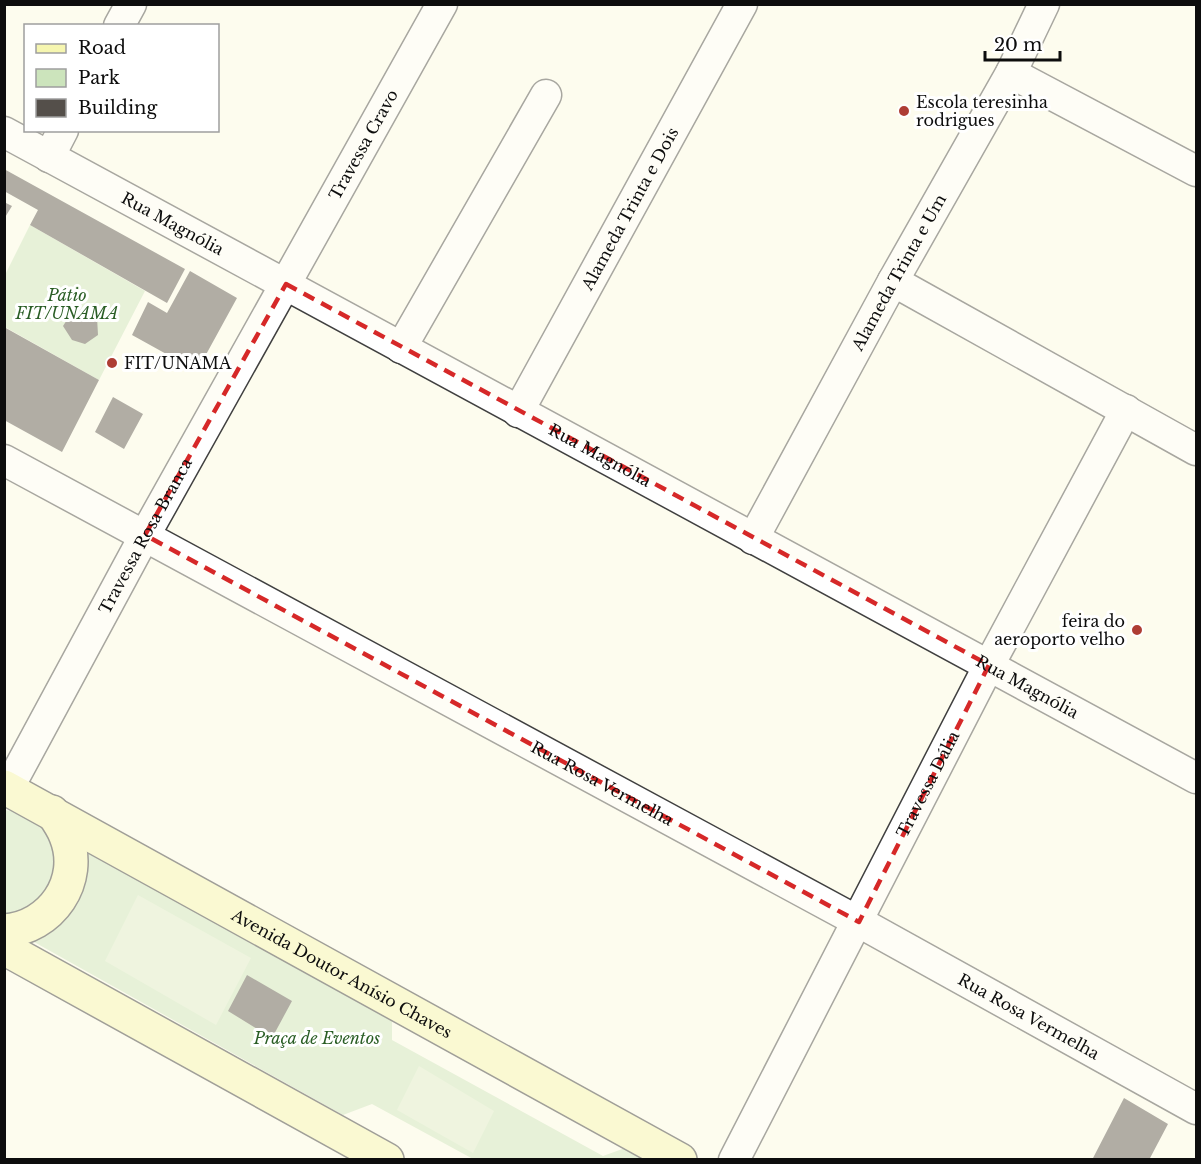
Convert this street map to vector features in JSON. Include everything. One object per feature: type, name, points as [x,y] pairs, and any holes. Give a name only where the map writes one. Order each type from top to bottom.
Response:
[{"type":"main road","points":[[4,931],[28,926],[45,916],[61,899],[67,885],[70,852],[66,837],[19,797]]},
{"type":"main road","name":"Avenida Doutor Anísio Chaves","points":[[19,797],[680,1160]]},
{"type":"main road","points":[[5,948],[387,1160]]},
{"type":"street","points":[[120,24],[131,4]]},
{"type":"street","name":"Travessa Cravo","points":[[286,284],[442,4]]},
{"type":"street","name":"Alameda Trinta e Dois","points":[[518,412],[742,4]]},
{"type":"street","name":"Alameda Trinta e Um","points":[[753,539],[893,281],[1011,73],[1044,4]]},
{"type":"street","points":[[1011,73],[1197,171]]},
{"type":"street","points":[[401,348],[546,95]]},
{"type":"street","name":"Rua Magnólia","points":[[4,132],[1197,778]]},
{"type":"street","points":[[49,157],[62,132]]},
{"type":"street","points":[[893,281],[1197,450]]},
{"type":"street","name":"Travessa Rosa Branca","points":[[19,797],[145,535],[286,284]]},
{"type":"street","name":"Travessa Dália","points":[[734,1160],[859,922],[989,665],[1126,410]]},
{"type":"street","name":"Rua Rosa Vermelha","points":[[4,460],[859,922],[1197,1109]]},
{"type":"highlighted area","points":[[286,284],[989,665],[859,922],[145,535]]},
{"type":"green space","name":"Pátio FIT/UNAMA","points":[[30,225],[145,291],[99,380],[5,327],[4,277]]},
{"type":"green space","points":[[4,810],[26,813],[55,836],[59,891],[5,924]]},
{"type":"green space","name":"Praça de Eventos","points":[[77,842],[392,1018],[392,1040],[603,1156],[628,1147],[649,1159],[473,1159],[372,1104],[343,1115],[27,938]]},
{"type":"green space","points":[[138,895],[251,958],[216,1025],[105,961]]},
{"type":"green space","points":[[419,1066],[494,1111],[473,1153],[397,1110]]},
{"type":"building","points":[[4,169],[185,269],[167,303],[30,225],[38,210],[4,191]]},
{"type":"building","points":[[4,202],[12,206],[4,219]]},
{"type":"building","points":[[190,271],[237,298],[197,371],[132,335],[148,302],[167,313]]},
{"type":"building","points":[[84,311],[97,317],[98,335],[85,344],[72,340],[63,326],[72,312]]},
{"type":"building","points":[[4,327],[99,380],[62,452],[4,420]]},
{"type":"building","points":[[113,397],[143,414],[124,449],[95,432]]},
{"type":"building","points":[[247,975],[292,1001],[272,1038],[228,1011]]},
{"type":"building","points":[[1124,1098],[1168,1124],[1149,1160],[1092,1160]]},
{"type":"place","name":"Escola teresinha rodrigues","points":[[904,111]]},
{"type":"place","name":"FIT/UNAMA","points":[[112,363]]},
{"type":"place","name":"feira do aeroporto velho","points":[[1137,630]]}]
